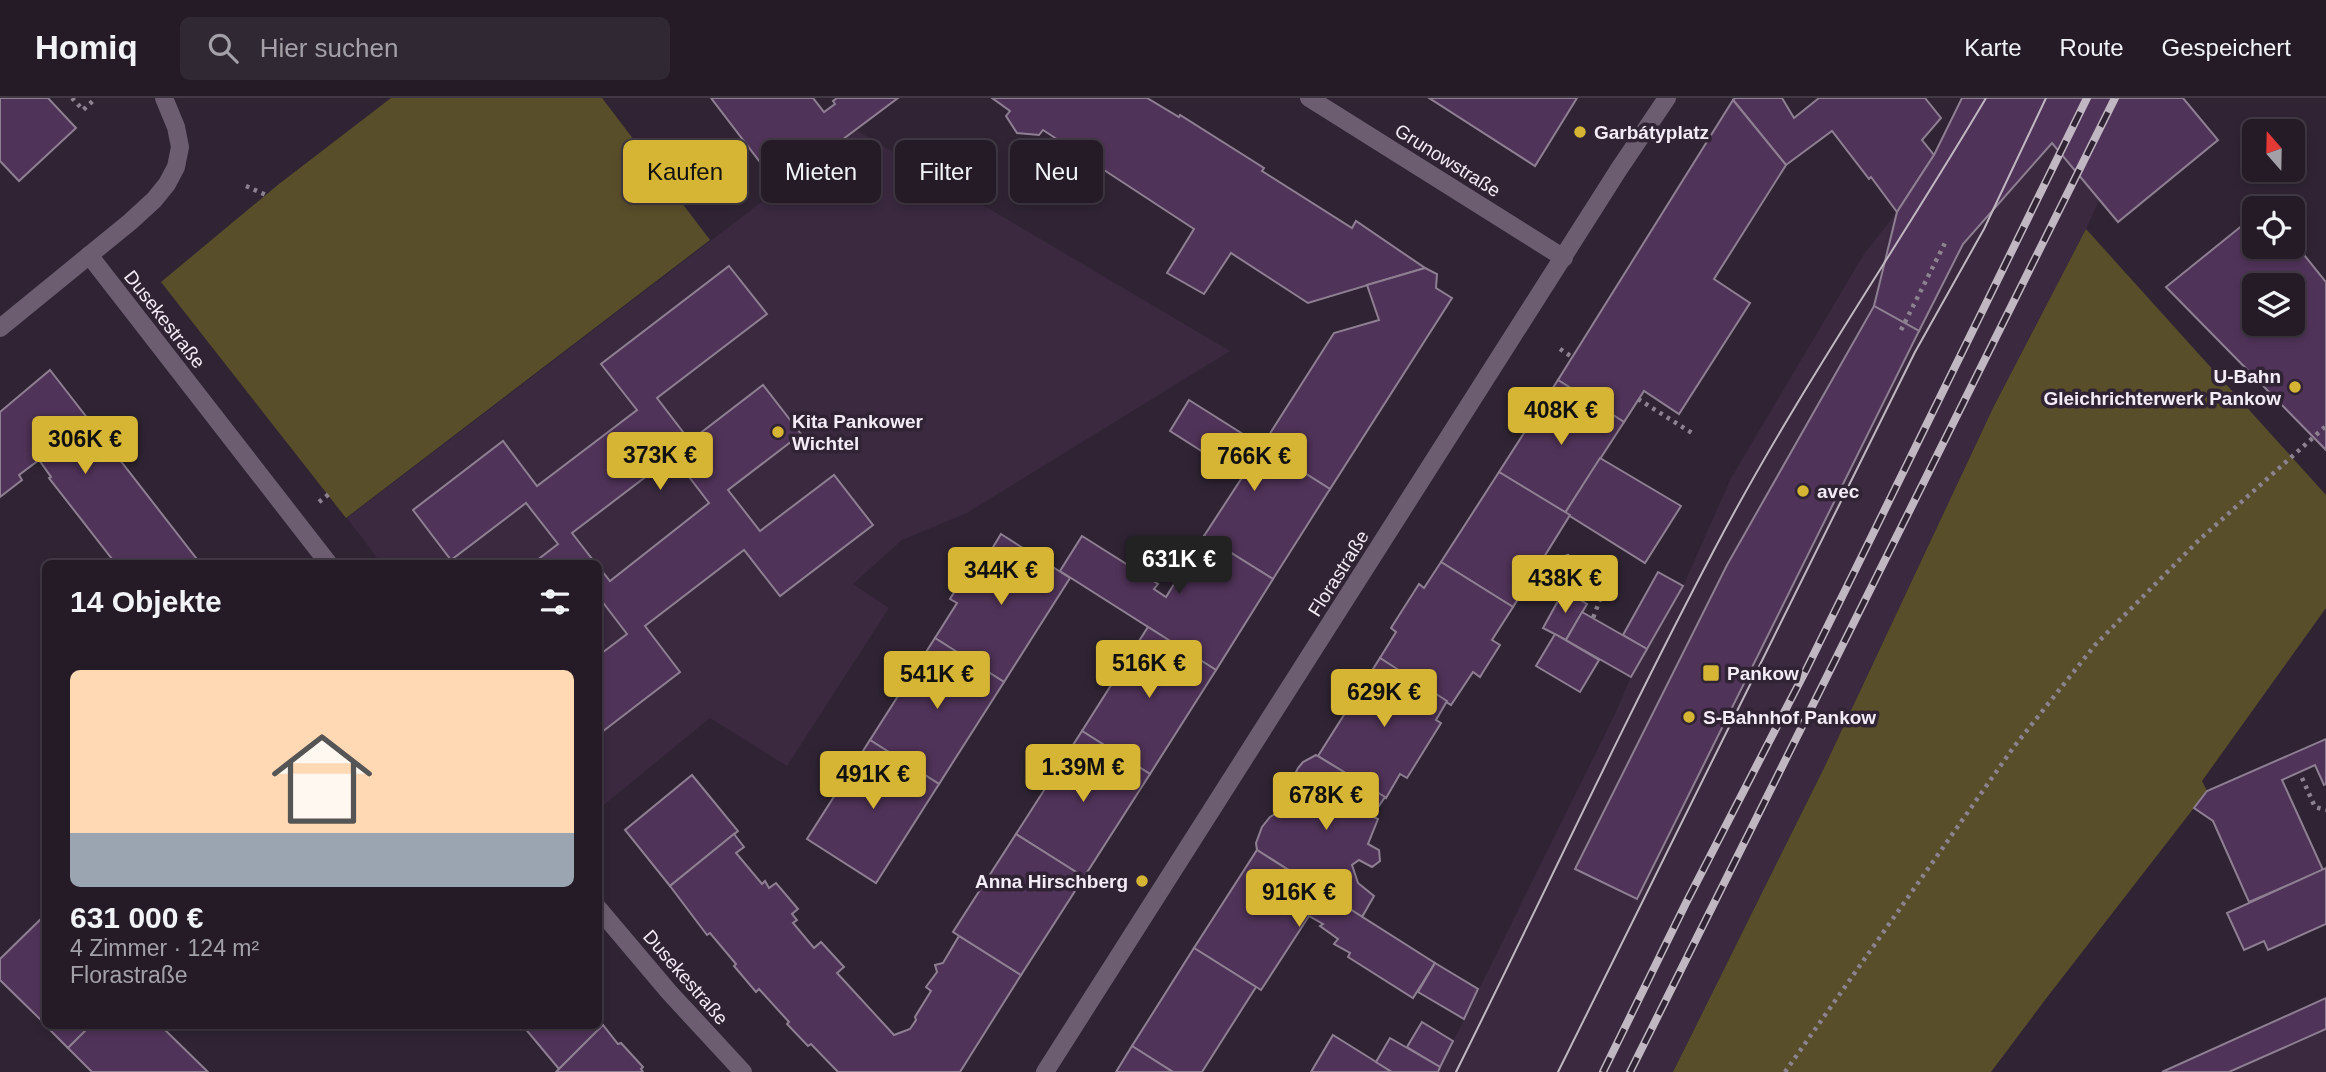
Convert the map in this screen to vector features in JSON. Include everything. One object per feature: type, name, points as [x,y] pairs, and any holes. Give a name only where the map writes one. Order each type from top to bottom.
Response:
[{"type":"street","points":[[0,328],[154,200],[167,184],[176,167],[180,147],[176,127],[163,98]]},
{"type":"street","name":"Grunowstraße","points":[[1309,98],[1564,258]]},
{"type":"street","name":"Florastraße","points":[[1045,1072],[1667,98]]},
{"type":"street","name":"Dusekestraße","points":[[89,255],[326,560]]},
{"type":"street","name":"Dusekestraße","points":[[602,913],[669,992],[743,1072]]},
{"type":"path","points":[[72,98],[83,110],[96,98]]},
{"type":"path","points":[[246,186],[266,195]]},
{"type":"path","points":[[1901,330],[1946,241]]},
{"type":"path","points":[[1560,349],[1572,356]]},
{"type":"path","points":[[1639,399],[1692,433]]},
{"type":"path","points":[[1785,1072],[2013,748],[2095,646],[2199,540],[2326,426]]},
{"type":"path","points":[[319,502],[330,494]]},
{"type":"path","points":[[1542,560],[1550,564],[1567,556],[1607,581],[1593,618]]},
{"type":"path","points":[[2302,778],[2315,807],[2326,810]]},
{"type":"shaded area","points":[[391,98],[602,98],[634,140],[623,140],[623,203],[682,203],[710,240],[346,518],[161,282],[279,184]]},
{"type":"shaded area","points":[[1962,98],[2146,98],[2086,229],[1993,408],[1824,768],[1673,1072],[1438,1072],[1631,677],[1683,586],[1731,478],[1864,254],[1897,212],[1934,155]]},
{"type":"shaded area","name":"Kita Pankower Wichtel","points":[[856,130],[873,140],[843,140]]},
{"type":"shaded area","name":"Kita Pankower Wichtel","points":[[881,145],[895,153],[895,203],[980,203],[1230,351],[967,513],[902,540],[853,584],[889,608],[787,766],[710,718],[602,807],[602,560],[379,560],[347,518],[761,202],[881,203]]},
{"type":"shaded area","points":[[2086,229],[2326,495],[2326,608],[2202,781],[2207,791],[1991,1072],[1673,1072],[1824,768],[1993,408]]},
{"type":"shaded area","points":[[2326,998],[2326,1072],[2162,1072]]},
{"type":"building","points":[[0,98],[48,98],[76,128],[19,181],[0,161]]},
{"type":"building","points":[[711,98],[813,98],[824,112],[835,104],[833,101],[837,98],[898,98],[842,140],[761,140],[761,163],[747,145],[747,140],[743,140]]},
{"type":"building","points":[[992,98],[1147,98],[1179,117],[1180,115],[1264,168],[1262,171],[1352,228],[1356,221],[1425,268],[1308,303],[1231,253],[1204,294],[1167,273],[1194,229],[1103,169],[1103,140],[1058,140],[1043,130],[1039,135],[1017,133],[1006,116],[1010,111]]},
{"type":"building","points":[[1429,98],[1577,98],[1535,166]]},
{"type":"building","points":[[1782,98],[1794,118],[1819,98],[1925,98],[1941,118],[1922,140],[1934,155],[1897,212],[1832,131],[1786,165],[1733,100]]},
{"type":"building","points":[[1962,98],[2183,98],[2218,140],[2118,222],[2052,143],[1963,244],[1919,331],[1874,306],[1897,212],[1934,155]]},
{"type":"building","points":[[1733,100],[1786,165],[1714,279],[1750,303],[1679,414],[1644,391],[1624,422],[1558,380]]},
{"type":"building","name":"U-Bahn Gleichrichterwerk Pankow","points":[[2242,226],[2242,259],[2305,259],[2305,256],[2326,282],[2326,450],[2166,287]]},
{"type":"building","points":[[729,266],[767,314],[657,398],[690,441],[763,385],[801,434],[728,490],[760,531],[834,475],[873,525],[780,596],[744,550],[645,626],[680,672],[602,732],[602,653],[627,634],[602,601],[602,571],[610,581],[709,503],[673,456],[572,533],[593,560],[537,560],[558,544],[526,503],[451,560],[413,510],[503,441],[537,486],[637,410],[601,364]]},
{"type":"building","points":[[1425,268],[1437,274],[1436,288],[1452,298],[1330,489],[1262,446],[1334,333],[1379,320],[1367,285]]},
{"type":"building","name":"S-Bahnhof Pankow","points":[[1874,306],[1919,331],[1637,899],[1575,869],[1727,565]]},
{"type":"building","points":[[50,370],[198,560],[113,560],[49,478],[51,477],[39,460],[19,475],[22,480],[0,497],[0,412]]},
{"type":"building","points":[[1558,380],[1624,422],[1565,513],[1499,472]]},
{"type":"building","points":[[1189,400],[1330,489],[1273,579],[1204,536],[1245,473],[1235,467],[1233,471],[1170,431]]},
{"type":"building","points":[[1600,458],[1681,506],[1645,563],[1565,513]]},
{"type":"building","points":[[1499,472],[1570,515],[1513,607],[1441,562]]},
{"type":"building","points":[[1001,534],[1070,578],[1004,682],[935,638],[957,603],[950,599],[973,562],[981,567]]},
{"type":"building","points":[[1082,536],[1158,584],[1154,589],[1166,597],[1204,536],[1273,579],[1216,670],[1060,571]]},
{"type":"building","points":[[1441,562],[1513,607],[1492,640],[1500,645],[1480,677],[1473,672],[1451,705],[1380,658],[1396,632],[1391,628],[1419,584],[1424,588]]},
{"type":"building","points":[[1658,572],[1683,586],[1647,649],[1623,635]]},
{"type":"building","points":[[1564,590],[1587,604],[1566,640],[1543,628]]},
{"type":"building","points":[[1582,612],[1647,649],[1631,677],[1566,640]]},
{"type":"building","points":[[1148,627],[1216,670],[1150,774],[1082,731]]},
{"type":"building","points":[[1555,634],[1599,660],[1580,692],[1536,666]]},
{"type":"building","points":[[935,638],[1004,682],[939,784],[870,740]]},
{"type":"building","points":[[1380,658],[1447,701],[1436,720],[1441,723],[1407,778],[1400,774],[1386,798],[1318,756]]},
{"type":"building","points":[[1082,731],[1150,774],[1084,877],[1016,834]]},
{"type":"building","points":[[2326,739],[2326,784],[2324,785],[2315,765],[2282,780],[2323,870],[2249,902],[2213,821],[2194,808],[2207,791]]},
{"type":"building","points":[[870,740],[939,784],[876,883],[807,839]]},
{"type":"building","points":[[1316,755],[1385,797],[1372,816],[1378,819],[1368,844],[1379,850],[1380,861],[1372,867],[1359,860],[1352,865],[1358,883],[1374,896],[1362,917],[1257,850],[1256,843],[1262,827],[1270,817],[1282,810],[1294,793],[1293,778],[1298,768]]},
{"type":"building","points":[[692,775],[738,831],[670,886],[625,830]]},
{"type":"building","points":[[734,834],[744,847],[736,853],[762,884],[765,881],[769,888],[776,883],[798,909],[792,914],[797,920],[793,923],[814,948],[821,942],[844,967],[837,973],[894,1035],[910,1029],[916,1020],[915,1017],[931,991],[926,987],[937,972],[935,965],[943,963],[959,936],[1021,975],[960,1072],[838,1072],[787,1024],[789,1022],[759,989],[756,992],[710,933],[707,935],[670,886]]},
{"type":"building","points":[[1016,834],[1084,877],[1021,975],[953,932]]},
{"type":"building","points":[[1257,850],[1435,963],[1413,998],[1348,957],[1350,953],[1334,944],[1338,939],[1320,926],[1323,924],[1309,916],[1261,990],[1194,948]]},
{"type":"building","points":[[2326,868],[2326,924],[2268,950],[2264,941],[2244,950],[2227,913]]},
{"type":"building","points":[[42,918],[42,1021],[0,980],[0,959]]},
{"type":"building","points":[[1194,948],[1256,987],[1202,1072],[1173,1072],[1132,1046]]},
{"type":"building","points":[[1435,963],[1478,989],[1464,1019],[1418,992]]},
{"type":"building","points":[[2326,998],[2326,1029],[2229,1072],[2162,1072]]},
{"type":"building","points":[[1422,1022],[1453,1041],[1440,1067],[1407,1047]]},
{"type":"building","points":[[602,1026],[643,1067],[643,1072],[556,1072],[602,1029]]},
{"type":"building","points":[[49,1029],[87,1029],[68,1048]]},
{"type":"building","points":[[87,1029],[164,1029],[208,1072],[92,1072],[68,1048]]},
{"type":"building","points":[[526,1029],[599,1029],[559,1069]]},
{"type":"building","points":[[1333,1035],[1373,1060],[1392,1072],[1311,1072]]},
{"type":"building","points":[[1390,1038],[1440,1067],[1438,1072],[1392,1072],[1376,1062]]},
{"type":"building","points":[[1132,1046],[1173,1072],[1116,1072]]},
{"type":"tram line","points":[[1456,1072],[1713,552],[1812,379],[1986,98]]},
{"type":"tram line","points":[[1558,1072],[1915,352],[1984,229],[2046,98]]},
{"type":"railway","points":[[1603,1072],[1807,668],[2087,98]]},
{"type":"railway","points":[[1630,1072],[2115,98]]},
{"type":"place","name":"Garbátyplatz","points":[[1580,132]]},
{"type":"place","name":"U-Bahn Gleichrichterwerk Pankow","points":[[2295,387]]},
{"type":"place","name":"Kita Pankower Wichtel","points":[[778,432]]},
{"type":"place","name":"avec","points":[[1803,491]]},
{"type":"place","name":"Pankow","points":[[1711,673]]},
{"type":"place","name":"S-Bahnhof Pankow","points":[[1689,717]]},
{"type":"place","name":"Anna Hirschberg","points":[[1142,881]]}]
